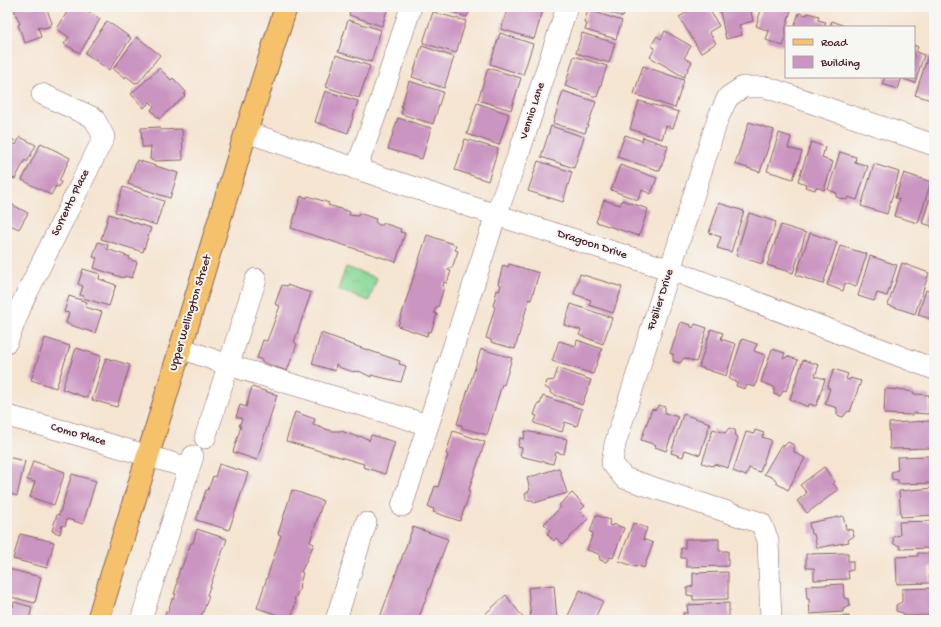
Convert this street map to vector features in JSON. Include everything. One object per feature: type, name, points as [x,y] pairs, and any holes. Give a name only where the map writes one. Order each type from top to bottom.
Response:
[{"type":"main road","name":"Upper Wellington Street","points":[[98,620],[246,132],[286,7]]},
{"type":"street","points":[[356,169],[378,108],[411,7]]},
{"type":"street","name":"Vennio Lane","points":[[402,506],[496,215],[519,153],[567,7]]},
{"type":"street","name":"Fusilier Drive","points":[[771,620],[768,540],[761,523],[624,478],[612,463],[616,444],[718,118],[728,97],[743,87],[766,87],[934,145]]},
{"type":"street","name":"Sorrento Place","points":[[7,342],[22,301],[104,137],[94,118],[42,94]]},
{"type":"street","name":"Dragoon Drive","points":[[246,132],[496,215],[671,270],[934,369]]},
{"type":"street","points":[[205,438],[256,279]]},
{"type":"street","points":[[181,348],[228,365],[428,425]]},
{"type":"street","name":"Como Place","points":[[7,416],[148,455],[191,462],[141,620]]},
{"type":"street","points":[[336,620],[366,523]]},
{"type":"green space","points":[[346,267],[377,278],[369,301],[338,290]]},
{"type":"building","points":[[13,7],[46,7],[52,23],[50,26],[44,28],[38,27],[41,37],[25,43],[18,25],[20,24]]},
{"type":"building","points":[[70,7],[81,7],[100,19],[80,53],[64,44],[69,37],[57,29]]},
{"type":"building","points":[[351,7],[388,7],[382,26],[349,15]]},
{"type":"building","points":[[436,7],[471,7],[467,17]]},
{"type":"building","points":[[508,7],[544,7],[534,39],[501,29]]},
{"type":"building","points":[[595,7],[626,7],[623,17]]},
{"type":"building","points":[[695,7],[708,7],[719,26],[709,32],[716,43],[701,53],[679,17]]},
{"type":"building","points":[[719,7],[750,7],[753,21],[739,25],[742,35],[726,39]]},
{"type":"building","points":[[762,7],[792,7],[786,26],[785,26],[785,41],[783,46],[766,40],[769,31],[756,26]]},
{"type":"building","points":[[588,10],[622,21],[616,39],[585,30],[587,24],[584,23]]},
{"type":"building","points":[[433,12],[466,21],[456,53],[423,43]]},
{"type":"building","points":[[799,13],[807,15],[808,13],[819,16],[818,20],[826,22],[824,26],[794,26]]},
{"type":"building","points":[[348,20],[381,30],[371,62],[338,52]]},
{"type":"building","points":[[107,21],[131,38],[109,70],[85,53]]},
{"type":"building","points":[[832,21],[844,26],[830,26]]},
{"type":"building","points":[[665,31],[691,46],[684,58],[692,62],[684,77],[650,57],[655,48],[651,46],[657,36],[661,39]]},
{"type":"building","points":[[500,33],[533,44],[523,75],[490,64]]},
{"type":"building","points":[[582,33],[615,43],[609,63],[576,53]]},
{"type":"building","points":[[137,37],[160,55],[139,82],[135,83],[113,69]]},
{"type":"building","points":[[422,46],[454,57],[444,88],[412,77]]},
{"type":"building","points":[[915,46],[918,47],[916,52],[924,55],[915,83],[904,79],[915,78]]},
{"type":"building","points":[[336,55],[370,66],[359,98],[326,87]]},
{"type":"building","points":[[574,56],[607,66],[597,97],[565,86]]},
{"type":"building","points":[[928,56],[934,58],[934,92],[931,100],[915,95]]},
{"type":"building","points":[[643,66],[684,80],[675,108],[634,94]]},
{"type":"building","points":[[159,68],[171,80],[173,78],[186,92],[184,95],[185,96],[159,119],[151,110],[154,106],[150,102],[144,108],[131,94]]},
{"type":"building","points":[[488,68],[521,78],[511,110],[478,100]]},
{"type":"building","points":[[885,78],[902,78],[898,89],[882,84]]},
{"type":"building","points":[[409,81],[443,92],[433,124],[401,114],[403,108],[401,108]]},
{"type":"building","points":[[325,91],[358,101],[348,133],[315,122]]},
{"type":"building","points":[[563,91],[596,102],[585,133],[553,123]]},
{"type":"building","points":[[639,101],[679,112],[673,128],[666,126],[662,139],[630,129]]},
{"type":"building","points":[[477,103],[509,114],[499,145],[467,134]]},
{"type":"building","points":[[398,118],[431,128],[422,159],[388,149]]},
{"type":"building","points":[[749,122],[774,130],[760,172],[735,164]]},
{"type":"building","points":[[551,126],[584,137],[574,168],[541,157]]},
{"type":"building","points":[[160,127],[160,130],[182,129],[183,160],[153,161],[150,159],[151,147],[142,147],[141,128]]},
{"type":"building","points":[[779,133],[791,137],[788,148],[802,152],[793,179],[767,171]]},
{"type":"building","points":[[625,135],[642,141],[643,137],[668,146],[660,171],[617,157]]},
{"type":"building","points":[[7,137],[15,141],[13,143],[16,145],[20,137],[36,145],[27,162],[25,160],[15,179],[7,176]]},
{"type":"building","points":[[465,139],[498,149],[488,181],[455,170]]},
{"type":"building","points":[[811,142],[825,147],[822,158],[833,162],[824,190],[816,187],[815,190],[805,187],[806,184],[798,181]]},
{"type":"building","points":[[41,143],[70,158],[59,181],[61,182],[59,187],[56,186],[51,195],[22,180]]},
{"type":"building","points":[[840,152],[856,157],[855,162],[868,166],[857,200],[848,197],[847,200],[836,197],[837,193],[828,190]]},
{"type":"building","points":[[137,160],[178,173],[170,198],[128,184]]},
{"type":"building","points":[[538,161],[572,172],[563,202],[528,191]]},
{"type":"building","points":[[874,164],[899,172],[887,214],[861,206]]},
{"type":"building","points":[[620,165],[657,178],[651,194],[642,190],[638,200],[611,190]]},
{"type":"building","points":[[904,173],[931,182],[918,223],[894,216],[899,199],[895,198]]},
{"type":"building","points":[[934,185],[934,229],[931,228],[932,226],[922,223]]},
{"type":"building","points":[[123,187],[164,201],[156,225],[115,212]]},
{"type":"building","points":[[301,196],[307,198],[308,196],[329,203],[328,205],[350,212],[349,215],[358,216],[359,213],[376,219],[375,222],[379,225],[383,225],[383,223],[401,229],[400,232],[405,233],[396,262],[291,228]]},
{"type":"building","points":[[604,200],[620,205],[622,200],[648,209],[639,236],[596,222]]},
{"type":"building","points":[[7,202],[28,213],[19,229],[8,224],[7,225]]},
{"type":"building","points":[[719,203],[744,211],[731,252],[717,248],[721,237],[709,233]]},
{"type":"building","points":[[749,213],[776,222],[762,264],[736,255]]},
{"type":"building","points":[[109,214],[151,228],[143,252],[101,239]]},
{"type":"building","points":[[781,225],[806,233],[793,273],[767,265]]},
{"type":"building","points":[[810,233],[837,242],[823,284],[796,275]]},
{"type":"building","points":[[427,235],[456,245],[455,250],[458,251],[452,268],[449,268],[448,270],[451,271],[447,283],[444,282],[438,307],[436,307],[434,313],[437,314],[431,332],[428,331],[427,336],[398,326]]},
{"type":"building","points":[[98,242],[108,245],[107,249],[130,257],[129,259],[137,262],[132,278],[124,276],[124,278],[94,268],[97,258],[93,257]]},
{"type":"building","points":[[840,246],[867,254],[856,287],[845,283],[843,291],[827,285]]},
{"type":"building","points":[[870,256],[897,265],[887,296],[877,293],[874,301],[858,296]]},
{"type":"building","points":[[902,263],[929,273],[915,314],[888,305]]},
{"type":"building","points":[[509,264],[539,273],[531,300],[529,299],[515,349],[491,342],[491,340],[486,338],[495,307],[493,306],[497,290],[499,291],[501,285],[498,284],[503,265],[508,267]]},
{"type":"building","points":[[83,269],[100,274],[99,279],[116,285],[109,306],[83,298],[84,296],[80,295],[83,286],[78,284]]},
{"type":"building","points":[[580,274],[622,287],[613,313],[589,305],[591,300],[574,294]]},
{"type":"building","points":[[934,281],[934,320],[918,315],[926,290],[930,292]]},
{"type":"building","points":[[282,285],[287,285],[311,293],[294,342],[297,344],[287,371],[262,362],[262,360],[257,358],[263,340],[267,341],[280,306],[275,304]]},
{"type":"building","points":[[69,296],[87,302],[85,307],[102,312],[95,333],[66,323],[69,313],[64,312]]},
{"type":"building","points":[[571,304],[612,318],[603,344],[579,335],[581,330],[564,325]]},
{"type":"building","points":[[681,322],[691,325],[693,328],[695,324],[707,328],[696,362],[684,358],[680,363],[673,361],[673,354],[670,353]]},
{"type":"building","points":[[711,329],[723,333],[721,339],[736,344],[726,376],[699,367]]},
{"type":"building","points":[[321,333],[400,361],[399,364],[406,366],[401,382],[371,375],[371,377],[359,371],[354,372],[341,368],[336,364],[335,371],[312,364]]},
{"type":"building","points":[[45,338],[70,346],[56,388],[31,380]]},
{"type":"building","points":[[742,339],[757,344],[754,351],[765,355],[755,387],[747,385],[745,389],[736,386],[737,382],[729,379]]},
{"type":"building","points":[[577,340],[602,349],[593,374],[552,361],[559,341],[576,346]]},
{"type":"building","points":[[76,348],[101,356],[87,398],[62,389]]},
{"type":"building","points":[[481,349],[512,358],[504,385],[502,384],[487,435],[462,428],[462,425],[457,424]]},
{"type":"building","points":[[772,349],[785,353],[783,358],[786,358],[787,356],[798,360],[786,391],[784,390],[780,396],[774,394],[774,387],[761,382]]},
{"type":"building","points":[[106,358],[130,365],[117,407],[92,400]]},
{"type":"building","points":[[803,360],[819,365],[815,376],[825,379],[816,406],[809,404],[808,407],[790,399]]},
{"type":"building","points":[[558,368],[591,380],[582,405],[550,393],[551,391],[545,387],[547,381],[554,380]]},
{"type":"building","points":[[834,369],[848,374],[846,379],[850,380],[850,378],[861,381],[850,412],[848,411],[843,417],[837,415],[837,408],[825,404],[830,388],[827,388]]},
{"type":"building","points":[[252,387],[277,395],[257,460],[233,452],[242,419],[236,417],[240,405],[246,407]]},
{"type":"building","points":[[885,389],[906,390],[914,392],[914,394],[929,395],[929,414],[884,414]]},
{"type":"building","points":[[543,396],[582,409],[577,426],[565,422],[562,432],[534,423],[537,416],[534,415]]},
{"type":"building","points":[[659,405],[665,407],[665,413],[678,417],[666,451],[655,447],[656,445],[641,440],[652,409],[655,410]]},
{"type":"building","points":[[295,412],[315,419],[313,425],[332,431],[341,431],[368,439],[369,441],[371,435],[395,442],[385,474],[363,467],[364,464],[286,441]]},
{"type":"building","points":[[683,414],[710,423],[700,455],[685,450],[683,457],[671,453]]},
{"type":"building","points":[[932,421],[933,448],[890,449],[889,423]]},
{"type":"building","points":[[729,428],[735,430],[736,436],[738,437],[728,468],[714,464],[713,466],[702,463],[713,429],[725,433]]},
{"type":"building","points":[[755,430],[764,433],[762,437],[771,440],[760,472],[749,468],[746,476],[733,471],[746,432],[754,434]]},
{"type":"building","points":[[453,431],[485,442],[460,521],[433,512],[434,509],[428,507],[435,486],[438,487],[448,455],[446,454]]},
{"type":"building","points":[[525,431],[567,439],[564,454],[556,452],[553,464],[520,456],[522,448],[518,447],[520,438],[524,439]]},
{"type":"building","points":[[788,442],[794,445],[794,452],[805,458],[788,490],[776,483],[777,482],[774,478],[764,474],[781,445],[784,446]]},
{"type":"building","points":[[931,456],[932,483],[898,484],[898,480],[892,479],[891,472],[898,470],[897,457]]},
{"type":"building","points":[[7,457],[25,461],[17,496],[7,493]]},
{"type":"building","points":[[33,461],[65,472],[54,505],[30,497],[35,482],[27,480]]},
{"type":"building","points":[[219,464],[248,473],[229,530],[196,520],[206,490],[208,490],[213,476],[215,477]]},
{"type":"building","points":[[824,467],[835,482],[833,483],[838,490],[807,513],[797,501],[807,493],[800,485]]},
{"type":"building","points":[[559,468],[567,493],[534,503],[533,500],[526,500],[525,494],[530,490],[527,478]]},
{"type":"building","points":[[72,474],[96,481],[83,524],[67,519],[65,526],[62,525],[60,534],[52,531],[57,514],[59,515]]},
{"type":"building","points":[[933,488],[934,515],[901,517],[899,491]]},
{"type":"building","points":[[292,490],[323,501],[310,542],[314,544],[301,572],[303,573],[300,588],[294,600],[296,601],[291,619],[257,608],[281,535],[278,534]]},
{"type":"building","points":[[572,493],[585,506],[580,511],[588,519],[563,544],[556,538],[554,541],[547,534],[550,530],[544,524],[561,507],[559,505]]},
{"type":"building","points":[[596,515],[610,520],[609,525],[612,526],[613,524],[624,528],[613,558],[610,557],[606,562],[600,560],[599,554],[587,550],[593,533],[590,532]]},
{"type":"building","points":[[843,516],[846,529],[852,530],[854,536],[848,540],[849,542],[817,548],[814,534],[811,534],[809,523]]},
{"type":"building","points":[[934,521],[933,548],[900,549],[900,546],[894,544],[893,537],[900,535],[899,522]]},
{"type":"building","points":[[633,523],[647,528],[643,539],[653,543],[644,568],[619,561]]},
{"type":"building","points":[[413,527],[448,539],[418,620],[379,620]]},
{"type":"building","points":[[197,529],[227,539],[207,595],[209,596],[200,620],[163,620],[166,611],[168,612],[172,599],[174,599],[176,594],[174,594],[180,568],[181,569],[191,543],[193,543]]},
{"type":"building","points":[[20,534],[54,542],[47,568],[13,559]]},
{"type":"building","points":[[685,539],[719,539],[719,551],[728,551],[728,566],[686,567],[686,558],[681,558],[681,548],[685,548]]},
{"type":"building","points":[[848,553],[848,561],[853,561],[853,570],[848,571],[849,579],[814,580],[814,568],[806,568],[806,554]]},
{"type":"building","points":[[918,553],[934,553],[934,567],[929,567],[930,583],[897,584],[896,557],[918,556]]},
{"type":"building","points":[[8,569],[41,577],[35,603],[7,596]]},
{"type":"building","points":[[728,572],[728,599],[693,600],[693,596],[687,595],[687,588],[693,586],[693,573]]},
{"type":"building","points":[[843,584],[844,598],[849,599],[850,606],[843,609],[843,612],[810,614],[806,586]]},
{"type":"building","points":[[554,585],[557,620],[531,620],[528,588]]},
{"type":"building","points":[[934,588],[934,615],[903,616],[903,613],[896,611],[896,605],[902,602],[902,589]]},
{"type":"building","points":[[580,590],[603,601],[594,620],[566,620]]},
{"type":"building","points":[[506,595],[524,619],[488,620],[484,615]]},
{"type":"building","points":[[14,602],[32,607],[29,620],[7,620],[7,605],[13,607]]},
{"type":"building","points":[[729,603],[729,618],[722,620],[684,620],[683,613],[688,613],[687,605]]},
{"type":"building","points":[[256,615],[270,620],[254,620]]},
{"type":"building","points":[[849,616],[849,620],[808,620],[808,618]]}]
